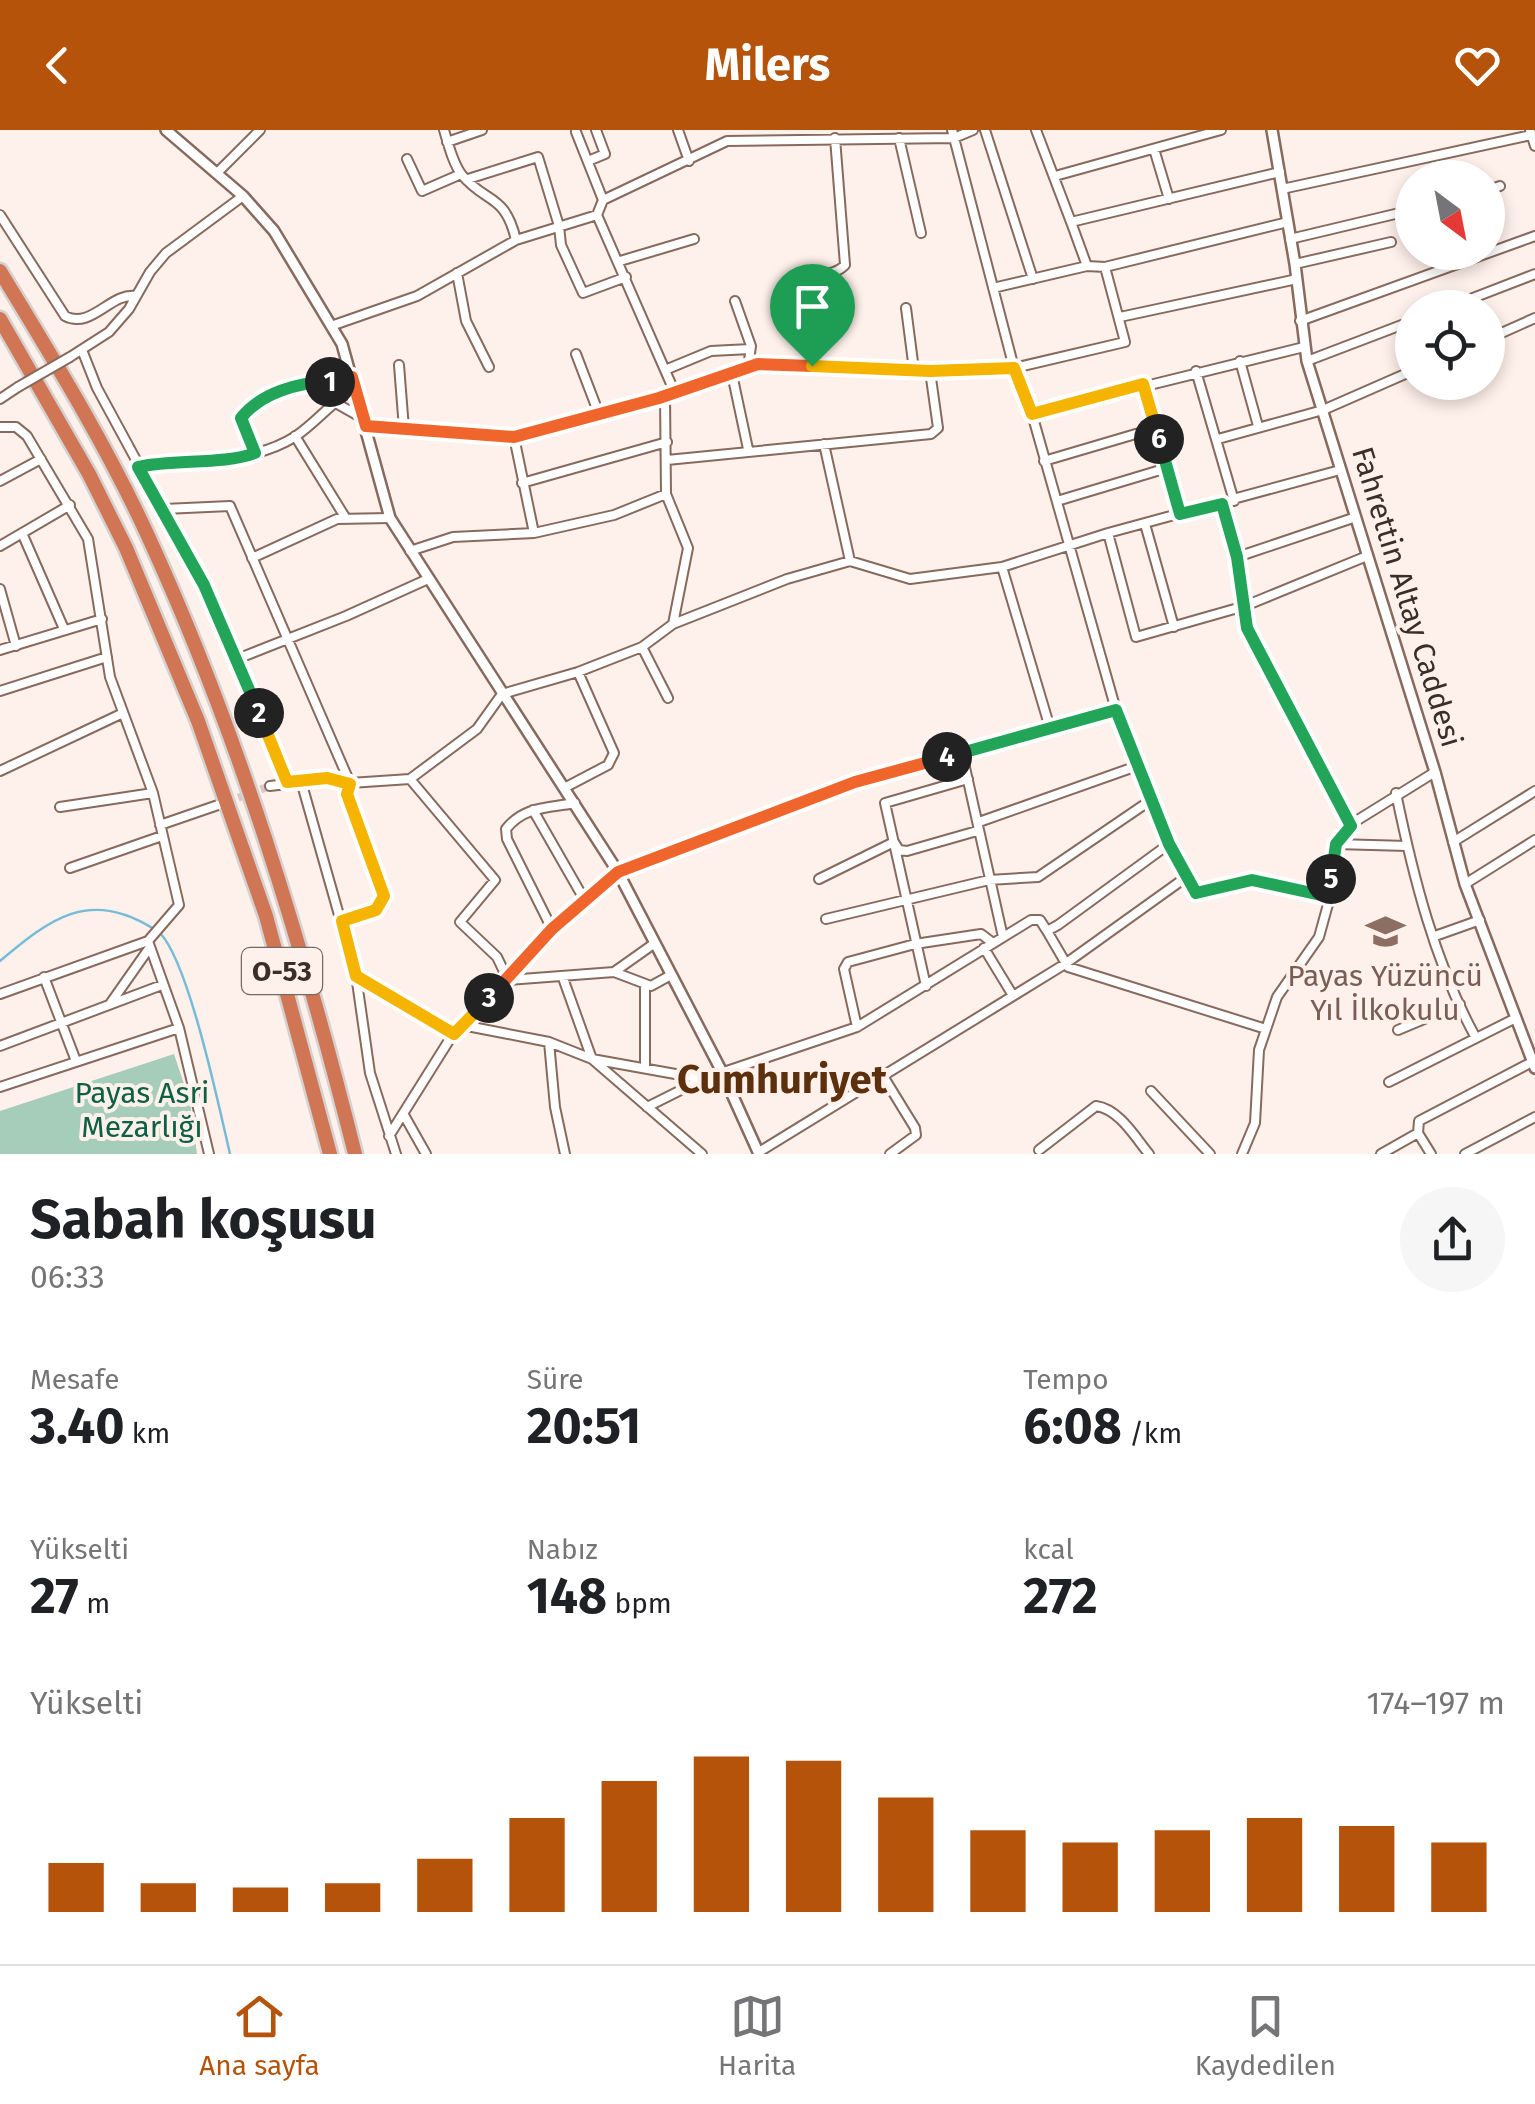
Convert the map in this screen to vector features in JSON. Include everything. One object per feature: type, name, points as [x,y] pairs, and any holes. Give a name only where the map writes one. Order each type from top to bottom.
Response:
[{"type":"highway","name":"O-53","points":[[0,271],[111,462],[149,537],[219,710],[289,910],[355,1154]]},
{"type":"highway","name":"O-53","points":[[0,319],[119,533],[198,721],[266,916],[330,1154]]},
{"type":"street","points":[[166,130],[242,196],[274,232],[331,326],[354,382],[390,518],[618,872],[722,1072],[759,1153],[1065,964],[1185,878]]},
{"type":"street","points":[[217,173],[260,130]]},
{"type":"street","points":[[444,130],[464,176],[500,203],[512,219],[516,240]]},
{"type":"street","points":[[447,142],[482,130]]},
{"type":"street","points":[[588,161],[605,154],[596,130]]},
{"type":"street","points":[[678,130],[689,162]]},
{"type":"street","points":[[675,393],[597,214],[603,200],[689,162],[727,140],[784,134],[898,138],[973,130]]},
{"type":"street","points":[[985,130],[1033,279]]},
{"type":"street","points":[[1036,130],[1086,266]]},
{"type":"street","points":[[1055,176],[1221,130]]},
{"type":"street","name":"Fahrettin Altay Caddesi","points":[[1272,130],[1296,264],[1307,362],[1435,772],[1465,884],[1534,1065]]},
{"type":"street","points":[[576,132],[603,200]]},
{"type":"street","points":[[1282,189],[1530,132],[1535,146]]},
{"type":"street","points":[[954,134],[1014,368],[1032,414],[1116,710],[1185,878],[1196,893],[1252,880],[1330,897]]},
{"type":"street","points":[[812,366],[792,284],[803,277],[834,273],[845,265],[835,138]]},
{"type":"street","points":[[898,138],[921,233]]},
{"type":"street","points":[[1154,148],[1169,199]]},
{"type":"street","points":[[408,158],[422,191],[538,157],[559,226],[560,245],[583,293],[626,278]]},
{"type":"street","points":[[1071,222],[1280,172]]},
{"type":"street","points":[[0,399],[109,332],[166,253],[242,196]]},
{"type":"street","points":[[331,326],[403,302],[516,240],[597,214]]},
{"type":"street","points":[[1290,239],[1395,214]]},
{"type":"street","points":[[0,215],[64,316],[82,319],[124,296],[136,296]]},
{"type":"street","points":[[993,288],[1086,266],[1105,267],[1288,222]]},
{"type":"street","points":[[1300,321],[1535,236]]},
{"type":"street","points":[[620,261],[694,239]]},
{"type":"street","points":[[1296,264],[1391,242]]},
{"type":"street","points":[[334,402],[365,422],[514,437],[665,396],[758,364],[930,371],[1014,368],[1122,344],[1126,339],[1105,267]]},
{"type":"street","points":[[457,273],[466,321],[489,367]]},
{"type":"street","points":[[1494,290],[1535,274]]},
{"type":"street","points":[[1120,317],[1297,279]]},
{"type":"street","points":[[735,300],[750,349],[748,368]]},
{"type":"street","points":[[906,308],[914,370]]},
{"type":"street","points":[[1505,331],[1535,318]]},
{"type":"street","points":[[1307,362],[1395,328]]},
{"type":"street","points":[[1032,414],[1304,347]]},
{"type":"street","points":[[665,370],[711,351],[750,349]]},
{"type":"street","points":[[82,350],[97,388],[164,509],[237,659],[287,782]]},
{"type":"street","points":[[576,354],[599,414]]},
{"type":"street","points":[[1240,361],[1258,426]]},
{"type":"street","points":[[400,364],[404,428]]},
{"type":"street","points":[[668,460],[936,432],[930,371]]},
{"type":"street","points":[[1196,371],[1234,501]]},
{"type":"street","points":[[732,374],[748,449]]},
{"type":"street","points":[[1218,439],[1324,410],[1395,379]]},
{"type":"street","points":[[138,467],[174,460],[243,458],[295,436],[354,382]]},
{"type":"street","points":[[255,453],[241,418],[251,406],[294,387],[354,382]]},
{"type":"street","points":[[1143,384],[1180,514]]},
{"type":"street","points":[[665,396],[666,494],[688,548],[673,624]]},
{"type":"street","points":[[0,426],[16,428],[27,436],[70,506],[94,557],[107,657],[121,714],[153,793],[180,905],[110,1004]]},
{"type":"street","points":[[1044,462],[1156,428]]},
{"type":"street","points":[[295,436],[345,517]]},
{"type":"street","points":[[514,437],[534,533]]},
{"type":"street","points":[[522,483],[667,442]]},
{"type":"street","points":[[824,444],[850,561]]},
{"type":"street","points":[[0,482],[41,459]]},
{"type":"street","points":[[1057,501],[1167,468]]},
{"type":"street","points":[[270,786],[327,778],[350,784],[410,779],[459,746],[477,729],[502,694],[578,672],[642,647],[673,624],[787,579],[850,561],[910,580],[1002,567],[1108,533],[1340,470]]},
{"type":"street","points":[[410,551],[453,537],[534,533],[614,516],[666,494]]},
{"type":"street","points":[[1222,504],[1237,557],[1247,628],[1351,826]]},
{"type":"street","points":[[0,546],[70,506]]},
{"type":"street","points":[[164,509],[230,506],[290,637],[350,784],[347,794],[384,896],[376,910],[342,921]]},
{"type":"street","points":[[252,558],[345,517],[390,518]]},
{"type":"street","points":[[1237,557],[1356,517]]},
{"type":"street","points":[[1146,524],[1174,627]]},
{"type":"street","points":[[22,533],[64,629]]},
{"type":"street","points":[[1108,533],[1136,637],[1246,606],[1367,556]]},
{"type":"street","points":[[1002,567],[1050,728]]},
{"type":"street","points":[[237,659],[428,579]]},
{"type":"street","points":[[0,589],[16,646]]},
{"type":"street","points":[[0,650],[102,619]]},
{"type":"street","points":[[642,647],[668,698]]},
{"type":"street","points":[[0,692],[107,657]]},
{"type":"street","points":[[566,788],[608,765],[614,753],[578,672]]},
{"type":"street","points":[[389,1136],[462,1024],[508,980],[552,929],[618,872],[855,782],[1116,710]]},
{"type":"street","points":[[0,772],[121,714]]},
{"type":"street","points":[[962,754],[1003,937]]},
{"type":"street","points":[[894,842],[899,850],[906,851],[1137,766]]},
{"type":"street","points":[[1242,1154],[1254,1123],[1258,1050],[1277,997],[1319,937],[1330,897],[1336,844],[1351,826],[1396,793],[1435,772]]},
{"type":"street","points":[[410,779],[495,880],[460,922],[498,956],[508,980]]},
{"type":"street","points":[[926,986],[887,801],[968,779]]},
{"type":"street","points":[[302,781],[356,976],[370,1072],[396,1154]]},
{"type":"street","points":[[1453,842],[1535,791]]},
{"type":"street","points":[[60,807],[153,793]]},
{"type":"street","points":[[1396,793],[1407,846],[1435,936],[1476,1038]]},
{"type":"street","points":[[826,919],[989,880],[1038,877],[1151,800]]},
{"type":"street","points":[[552,929],[506,829],[517,815],[576,804]]},
{"type":"street","points":[[160,825],[218,806]]},
{"type":"street","points":[[533,810],[584,899]]},
{"type":"street","points":[[70,868],[162,836]]},
{"type":"street","points":[[1465,884],[1535,840]]},
{"type":"street","points":[[819,878],[894,842]]},
{"type":"street","points":[[1047,932],[1169,844]]},
{"type":"street","points":[[1336,844],[1407,846]]},
{"type":"street","points":[[647,1107],[703,1079],[857,1028],[1036,918],[1065,964],[1266,1029]]},
{"type":"street","points":[[1435,936],[1480,920]]},
{"type":"street","points":[[857,1028],[846,964],[915,944],[980,934],[1012,994]]},
{"type":"street","points":[[0,994],[151,942]]},
{"type":"street","points":[[151,942],[179,1028],[210,1154]]},
{"type":"street","points":[[508,980],[614,972],[655,943]]},
{"type":"street","points":[[614,972],[651,986],[671,975]]},
{"type":"street","points":[[356,976],[454,1034]]},
{"type":"street","points":[[44,977],[76,1061]]},
{"type":"street","points":[[563,978],[592,1059],[702,1154]]},
{"type":"street","points":[[0,1046],[162,985]]},
{"type":"street","points":[[645,985],[645,1067]]},
{"type":"street","points":[[1398,1030],[1460,1004]]},
{"type":"street","points":[[1390,1082],[1514,1019]]},
{"type":"street","points":[[462,1024],[549,1042],[592,1059],[703,1079]]},
{"type":"street","points":[[0,1087],[179,1028]]},
{"type":"street","points":[[549,1042],[555,1107],[565,1154]]},
{"type":"street","points":[[1431,1154],[1418,1133],[1419,1121],[1534,1065]]},
{"type":"street","points":[[883,1076],[916,1135],[890,1154]]},
{"type":"street","points":[[1151,1091],[1210,1154]]},
{"type":"street","points":[[1039,1150],[1096,1106],[1118,1118],[1149,1154]]},
{"type":"street","points":[[404,1115],[426,1154]]},
{"type":"street","points":[[1465,1154],[1535,1118]]},
{"type":"street","points":[[1381,1154],[1418,1133]]},
{"type":"green space","name":"Payas Asri Mezarlığı","points":[[174,1054],[190,1102],[197,1154],[0,1154],[0,1111]]},
{"type":"waterway","points":[[0,961],[54,922],[90,910],[131,917],[154,929]]},
{"type":"waterway","points":[[160,933],[171,949],[192,1004],[230,1154]]},
{"type":"tunnel","points":[[227,802],[270,786]]},
{"type":"place","name":"Payas Yüzüncü Yıl İlkokulu","points":[[1385,932]]},
{"type":"district","name":"Cumhuriyet","points":[[782,1079]]},
{"type":"route","points":[[758,364],[812,366],[930,371],[1014,368],[1032,414],[1143,384],[1180,514],[1222,504],[1237,557],[1247,628],[1351,826],[1336,844],[1330,897],[1252,880],[1196,893],[1169,844],[1116,710],[855,782],[618,872],[552,929],[454,1034],[356,976],[342,921],[376,910],[384,896],[347,794],[350,784],[327,778],[287,782],[204,585],[138,467],[174,460],[243,458],[255,453],[241,418],[262,399],[314,382],[352,377],[366,426],[514,437],[659,398],[758,364]]}]
